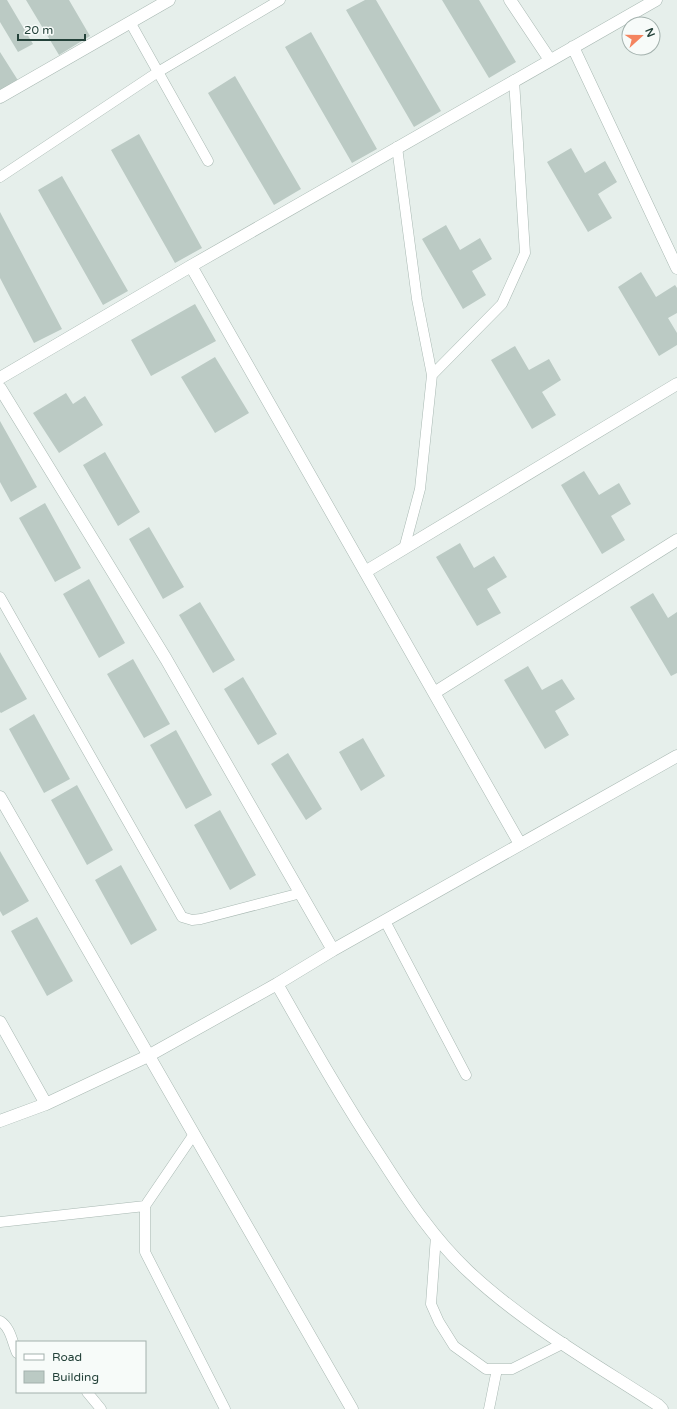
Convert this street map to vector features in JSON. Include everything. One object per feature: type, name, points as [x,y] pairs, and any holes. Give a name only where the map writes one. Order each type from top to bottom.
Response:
[{"type":"street","points":[[0,97],[169,0]]},
{"type":"street","points":[[510,0],[550,60]]},
{"type":"street","points":[[0,378],[191,266],[656,0]]},
{"type":"street","points":[[573,47],[677,268]]},
{"type":"street","points":[[191,266],[520,844]]},
{"type":"street","points":[[365,572],[677,384]]},
{"type":"street","points":[[0,388],[166,659],[334,950]]},
{"type":"street","points":[[434,693],[677,540]]},
{"type":"street","points":[[0,1121],[46,1104],[148,1056],[677,756]]},
{"type":"street","points":[[0,797],[352,1409]]},
{"type":"street","points":[[277,984],[356,1120],[403,1191],[436,1236],[468,1271],[512,1308],[662,1409]]},
{"type":"street","points":[[0,1022],[46,1104]]},
{"type":"lane","points":[[0,177],[158,72],[280,0]]},
{"type":"lane","points":[[130,22],[208,160]]},
{"type":"lane","points":[[432,375],[502,304],[525,253],[514,80]]},
{"type":"lane","points":[[397,148],[417,299],[432,375],[420,489],[404,549]]},
{"type":"lane","points":[[0,597],[182,917],[192,920],[202,919],[301,893]]},
{"type":"lane","points":[[385,921],[466,1075]]},
{"type":"lane","points":[[194,1134],[145,1206],[145,1252],[225,1409]]},
{"type":"lane","points":[[0,1222],[145,1206]]},
{"type":"lane","points":[[436,1236],[431,1304],[439,1322],[454,1346],[486,1369],[512,1369],[564,1343]]},
{"type":"lane","points":[[0,1321],[5,1324],[16,1351]]},
{"type":"lane","points":[[489,1409],[497,1369]]},
{"type":"lane","points":[[88,1393],[102,1409]]},
{"type":"building","points":[[0,0],[7,0],[33,44],[18,52],[0,22]]},
{"type":"building","points":[[26,0],[69,0],[90,36],[59,55]]},
{"type":"building","points":[[365,0],[376,0],[441,111],[414,127],[346,10]]},
{"type":"building","points":[[442,0],[479,0],[516,62],[489,78]]},
{"type":"building","points":[[311,32],[377,149],[352,163],[285,47]]},
{"type":"building","points":[[0,52],[19,82],[0,94]]},
{"type":"building","points":[[235,76],[301,189],[274,205],[208,93]]},
{"type":"building","points":[[139,134],[202,248],[175,263],[111,150]]},
{"type":"building","points":[[571,148],[585,173],[605,161],[617,182],[598,194],[612,218],[588,232],[547,162]]},
{"type":"building","points":[[62,176],[128,291],[103,305],[38,190]]},
{"type":"building","points":[[0,212],[62,329],[34,343],[0,278]]},
{"type":"building","points":[[446,225],[460,250],[480,238],[492,259],[472,271],[486,295],[463,309],[422,239]]},
{"type":"building","points":[[641,272],[656,297],[675,285],[677,288],[677,313],[668,318],[677,333],[677,345],[659,356],[618,287]]},
{"type":"building","points":[[195,304],[216,341],[151,376],[131,340]]},
{"type":"building","points":[[515,346],[529,370],[549,359],[561,380],[542,392],[556,415],[532,429],[491,360]]},
{"type":"building","points":[[215,357],[249,413],[215,433],[181,377]]},
{"type":"building","points":[[66,393],[73,404],[85,396],[103,425],[59,453],[33,413]]},
{"type":"building","points":[[0,421],[37,487],[11,502],[0,482]]},
{"type":"building","points":[[105,452],[140,512],[118,526],[83,465]]},
{"type":"building","points":[[584,471],[599,495],[619,483],[631,504],[611,516],[625,540],[602,554],[561,485]]},
{"type":"building","points":[[45,503],[81,568],[55,582],[19,518]]},
{"type":"building","points":[[149,527],[184,587],[163,599],[129,539]]},
{"type":"building","points":[[460,543],[474,568],[494,556],[507,577],[487,589],[501,613],[477,626],[436,557]]},
{"type":"building","points":[[89,579],[125,643],[99,658],[63,594]]},
{"type":"building","points":[[653,593],[668,618],[677,612],[677,673],[671,676],[630,607]]},
{"type":"building","points":[[200,602],[235,660],[213,673],[179,615]]},
{"type":"building","points":[[0,652],[27,699],[1,713],[0,712]]},
{"type":"building","points":[[133,659],[170,724],[144,738],[107,674]]},
{"type":"building","points":[[528,666],[542,690],[562,679],[575,699],[555,711],[569,735],[545,749],[504,680]]},
{"type":"building","points":[[243,677],[277,734],[258,745],[224,689]]},
{"type":"building","points":[[34,714],[70,779],[44,793],[9,729]]},
{"type":"building","points":[[176,730],[212,795],[186,809],[150,745]]},
{"type":"building","points":[[363,738],[385,776],[361,791],[339,752]]},
{"type":"building","points":[[288,753],[322,809],[306,820],[271,764]]},
{"type":"building","points":[[77,785],[113,850],[87,865],[51,800]]},
{"type":"building","points":[[220,810],[256,875],[230,890],[194,825]]},
{"type":"building","points":[[0,851],[29,901],[3,916],[0,911]]},
{"type":"building","points":[[121,865],[157,930],[131,945],[95,880]]},
{"type":"building","points":[[37,917],[73,981],[47,996],[11,931]]}]
